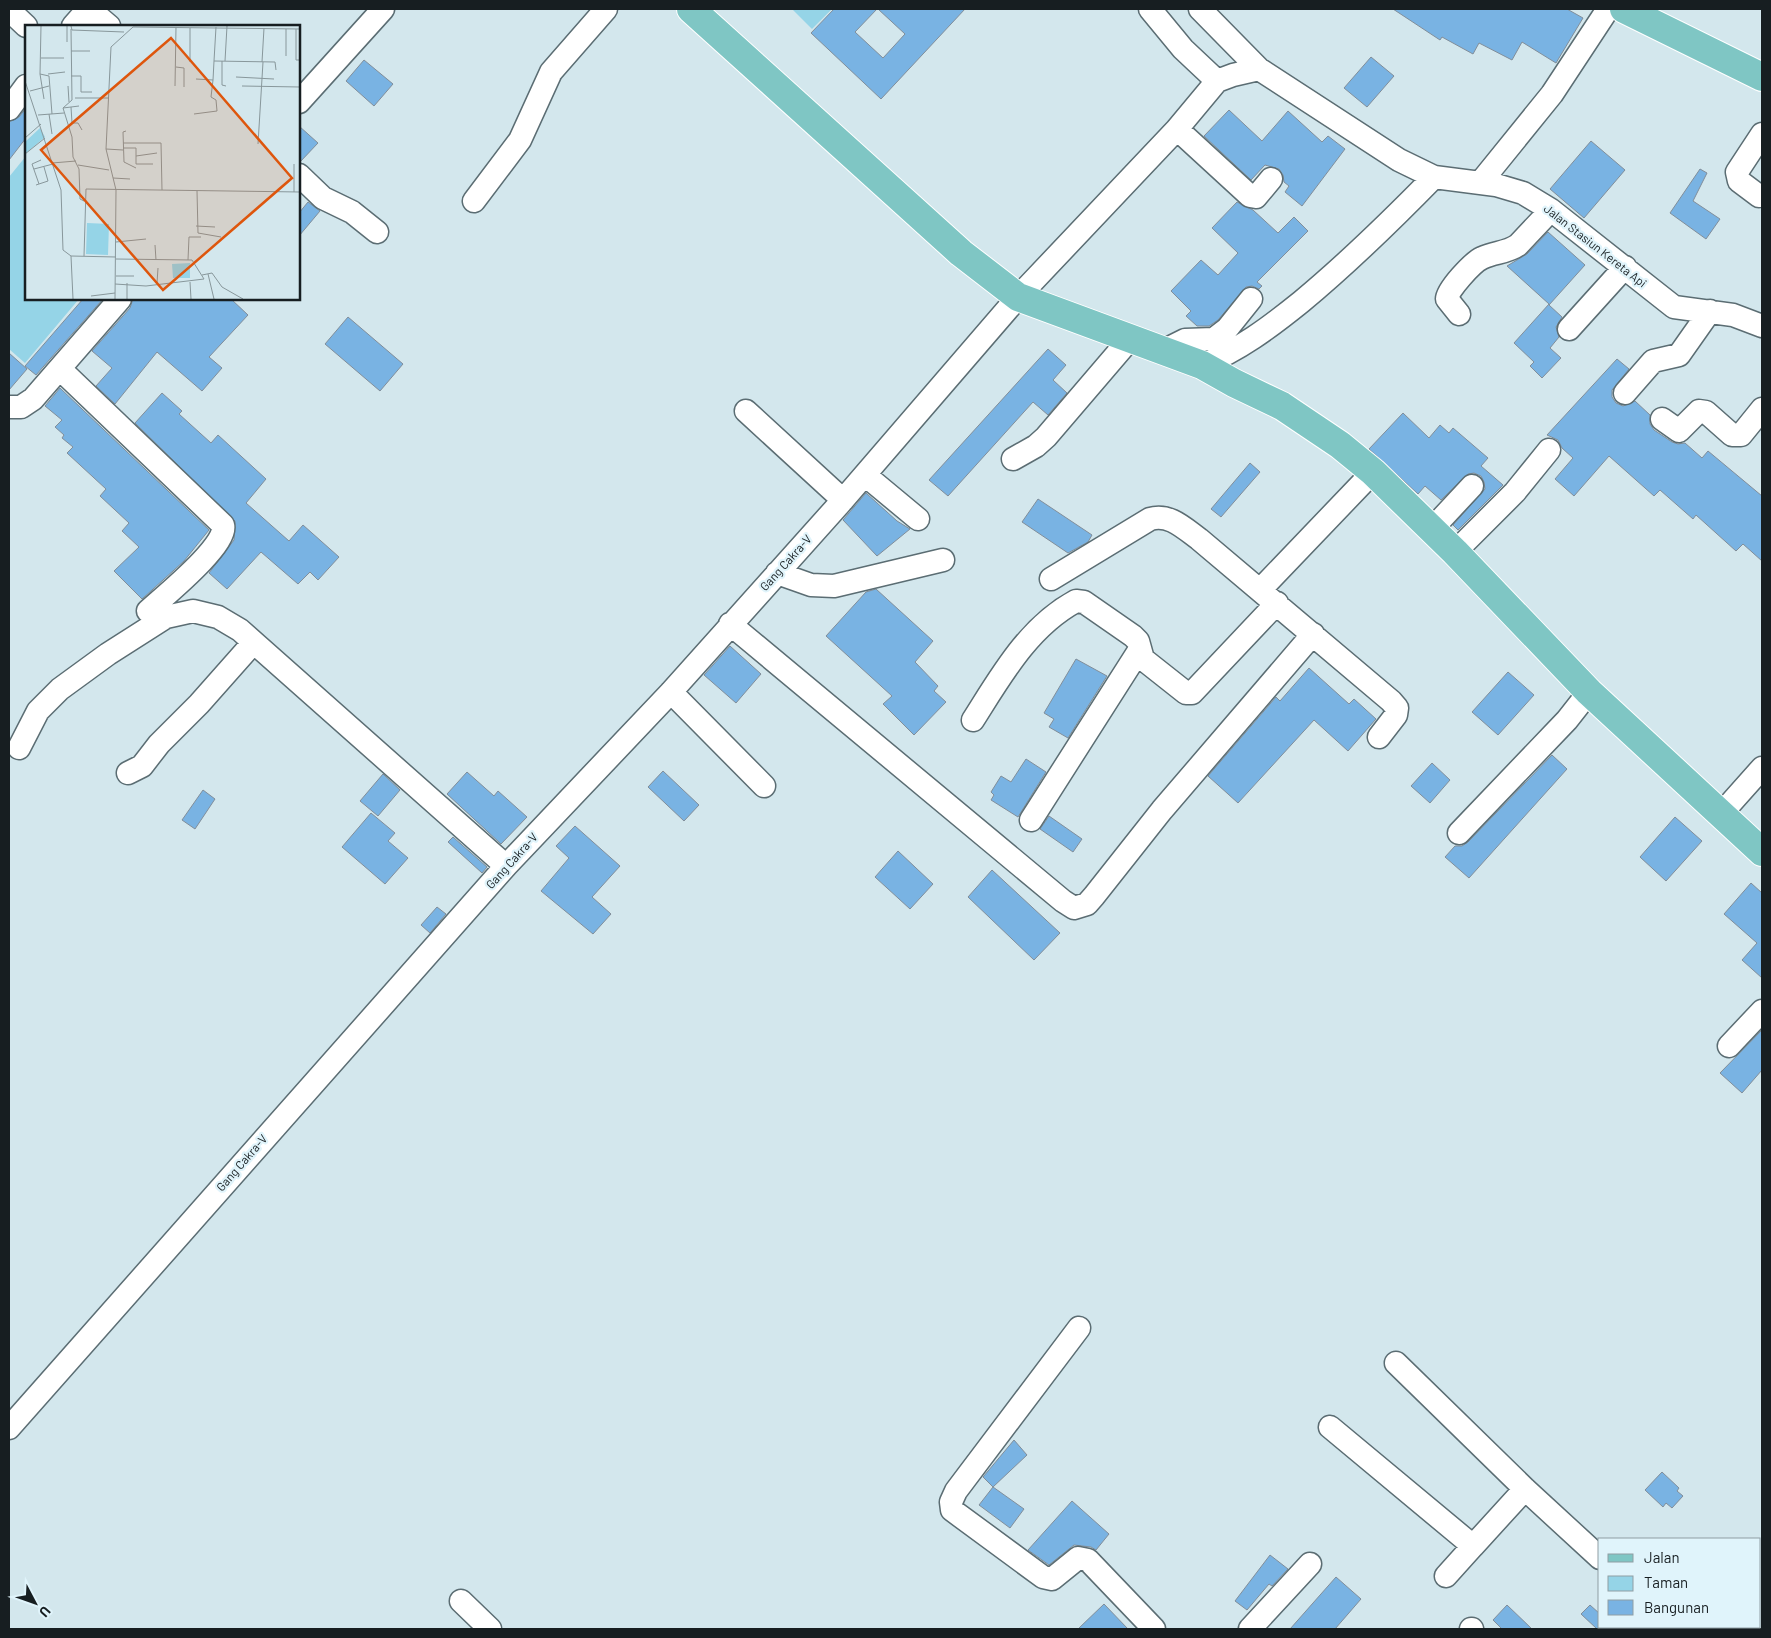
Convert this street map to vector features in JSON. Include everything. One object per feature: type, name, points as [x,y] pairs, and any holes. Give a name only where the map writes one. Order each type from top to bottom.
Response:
[{"type":"main road","points":[[691,9],[961,253],[1018,297],[1129,340],[1165,350],[1202,365],[1304,420],[1373,472],[1431,530],[1456,552],[1589,692],[1762,852]]},
{"type":"main road","points":[[1624,9],[1762,78]]},
{"type":"street","points":[[74,25],[89,9],[108,25]]},
{"type":"street","points":[[300,101],[383,9]]},
{"type":"street","points":[[474,201],[520,140],[551,72],[606,9]]},
{"type":"street","points":[[1150,9],[1182,49],[1217,81],[1258,69]]},
{"type":"street","name":"Jalan Stasiun Kereta Api","points":[[1200,9],[1258,69],[1399,160],[1434,177],[1496,185],[1523,194],[1551,210],[1674,306],[1733,315],[1762,326]]},
{"type":"street","points":[[1480,183],[1552,94],[1608,9]]},
{"type":"street","points":[[9,10],[25,25]]},
{"type":"street","name":"Gang Cakra-V","points":[[9,1428],[506,866],[671,692],[865,475],[1018,297],[1177,129],[1217,81]]},
{"type":"street","points":[[9,109],[25,87]]},
{"type":"street","points":[[1177,129],[1250,196],[1256,197],[1271,179]]},
{"type":"street","points":[[1759,196],[1739,181],[1737,172],[1762,134]]},
{"type":"street","points":[[300,176],[323,198],[352,212],[377,232]]},
{"type":"street","points":[[1202,365],[1237,348],[1290,311],[1344,267],[1434,177]]},
{"type":"street","points":[[1459,314],[1447,299],[1449,291],[1481,258],[1512,249],[1518,245],[1551,210]]},
{"type":"street","points":[[1569,329],[1625,267]]},
{"type":"street","points":[[1165,350],[1185,340],[1214,339],[1227,329],[1251,299]]},
{"type":"street","points":[[9,408],[21,407],[34,399],[119,300]]},
{"type":"street","points":[[1625,393],[1652,361],[1678,355],[1710,311]]},
{"type":"street","points":[[1013,459],[1036,446],[1046,437],[1129,340]]},
{"type":"street","points":[[60,370],[223,525],[224,533],[214,548],[148,611]]},
{"type":"street","points":[[1662,420],[1678,431],[1699,411],[1706,412],[1732,435],[1737,436],[1741,435],[1762,409]]},
{"type":"street","points":[[746,411],[843,500]]},
{"type":"street","points":[[1456,552],[1515,492],[1549,450]]},
{"type":"street","points":[[973,720],[1008,665],[1026,642],[1076,601],[1084,602],[1133,636],[1143,659],[1186,693],[1192,693],[1269,596],[1373,472]]},
{"type":"street","points":[[865,475],[918,519]]},
{"type":"street","points":[[1431,530],[1472,486]]},
{"type":"street","points":[[1051,579],[1150,519],[1159,516],[1168,518],[1199,538],[1392,701],[1396,708],[1396,715],[1379,737]]},
{"type":"street","points":[[777,573],[811,585],[834,586],[943,560]]},
{"type":"street","points":[[19,748],[38,712],[60,689],[108,654],[166,617],[192,611],[218,617],[240,630],[506,866]]},
{"type":"street","points":[[730,624],[1074,908],[1086,904],[1094,896],[1162,810],[1313,634]]},
{"type":"street","points":[[128,773],[142,766],[159,744],[200,704],[253,643]]},
{"type":"street","points":[[1031,820],[1140,650]]},
{"type":"street","points":[[671,692],[764,786]]},
{"type":"street","points":[[1459,833],[1567,720],[1589,692]]},
{"type":"street","points":[[1721,814],[1762,768]]},
{"type":"street","points":[[1729,1046],[1762,1011]]},
{"type":"street","points":[[1080,1328],[956,1491],[951,1502],[952,1510],[1043,1577],[1052,1579],[1078,1558],[1088,1560],[1154,1629]]},
{"type":"street","points":[[1396,1363],[1525,1489],[1598,1556]]},
{"type":"street","points":[[1330,1427],[1473,1546]]},
{"type":"street","points":[[1446,1576],[1525,1489]]},
{"type":"street","points":[[1250,1629],[1310,1564]]},
{"type":"street","points":[[462,1600],[490,1629]]},
{"type":"green space","points":[[792,9],[832,9],[812,29]]},
{"type":"green space","points":[[25,157],[25,300],[78,300],[25,363],[9,349],[9,177]]},
{"type":"building","points":[[834,9],[877,9],[855,32],[883,58],[905,34],[878,9],[965,9],[881,99],[811,33]]},
{"type":"building","points":[[1393,9],[1567,9],[1583,18],[1556,63],[1522,42],[1512,60],[1479,43],[1473,54],[1442,37],[1440,40]]},
{"type":"building","points":[[1371,57],[1394,76],[1367,107],[1344,88]]},
{"type":"building","points":[[364,60],[393,84],[374,106],[346,81]]},
{"type":"building","points":[[25,109],[25,139],[9,160],[9,122],[19,117]]},
{"type":"building","points":[[1229,110],[1262,141],[1288,111],[1322,142],[1328,136],[1345,149],[1302,206],[1285,192],[1289,186],[1284,182],[1283,175],[1279,169],[1265,165],[1251,180],[1204,136]]},
{"type":"building","points":[[300,127],[318,143],[300,162]]},
{"type":"building","points":[[1591,141],[1625,170],[1584,218],[1550,189]]},
{"type":"building","points":[[1700,169],[1707,173],[1693,201],[1720,219],[1706,239],[1670,213]]},
{"type":"building","points":[[308,202],[320,211],[300,235],[300,212]]},
{"type":"building","points":[[1237,202],[1253,210],[1278,233],[1294,217],[1308,231],[1257,282],[1262,286],[1259,289],[1252,286],[1246,287],[1218,320],[1209,326],[1197,326],[1186,316],[1191,311],[1171,291],[1201,260],[1218,275],[1238,253],[1212,228]]},
{"type":"building","points":[[1548,232],[1585,265],[1549,305],[1562,317],[1556,327],[1559,337],[1550,348],[1561,358],[1542,378],[1530,366],[1534,362],[1514,343],[1549,304],[1507,266],[1527,254]]},
{"type":"building","points":[[82,300],[102,300],[36,375],[25,366]]},
{"type":"building","points":[[133,300],[232,300],[248,315],[209,357],[222,368],[202,391],[157,352],[115,404],[96,386],[112,368],[92,351],[130,308]]},
{"type":"building","points":[[348,317],[403,364],[380,391],[325,344]]},
{"type":"building","points":[[1048,349],[1066,365],[1053,380],[1067,393],[1048,415],[1033,402],[948,496],[929,480]]},
{"type":"building","points":[[9,353],[27,369],[9,390]]},
{"type":"building","points":[[1617,359],[1629,369],[1612,390],[1612,397],[1616,403],[1623,406],[1635,401],[1650,415],[1650,424],[1654,430],[1672,442],[1678,444],[1685,443],[1702,458],[1708,451],[1762,496],[1762,561],[1743,544],[1736,551],[1696,515],[1693,519],[1660,490],[1654,496],[1609,456],[1574,496],[1555,479],[1573,458],[1562,448],[1558,440],[1547,435]]},
{"type":"building","points":[[60,388],[209,530],[184,561],[142,599],[114,571],[139,547],[122,531],[129,523],[100,496],[106,489],[67,453],[73,447],[62,438],[64,435],[55,427],[62,420],[45,406]]},
{"type":"building","points":[[162,393],[182,411],[179,414],[211,443],[218,435],[266,479],[246,503],[289,541],[303,525],[339,557],[318,580],[310,572],[298,584],[261,552],[227,589],[209,573],[234,540],[235,521],[135,423]]},
{"type":"building","points":[[1403,413],[1429,438],[1440,425],[1449,433],[1453,428],[1488,458],[1481,466],[1503,485],[1458,530],[1453,525],[1485,489],[1481,476],[1474,473],[1468,474],[1441,500],[1425,486],[1418,494],[1369,449]]},
{"type":"building","points":[[1250,463],[1260,472],[1221,517],[1211,509]]},
{"type":"building","points":[[866,493],[897,521],[910,529],[877,556],[843,520]]},
{"type":"building","points":[[1038,499],[1092,535],[1088,542],[1068,553],[1022,522]]},
{"type":"building","points":[[876,589],[933,641],[915,662],[938,686],[934,691],[946,702],[914,735],[883,704],[892,696],[826,636],[866,592]]},
{"type":"building","points":[[730,646],[761,674],[736,703],[704,675]]},
{"type":"building","points":[[1076,659],[1107,676],[1068,738],[1049,727],[1054,719],[1044,713]]},
{"type":"building","points":[[1309,668],[1349,704],[1354,699],[1376,719],[1348,751],[1314,720],[1238,803],[1208,776],[1276,697],[1280,701]]},
{"type":"building","points":[[1508,672],[1534,695],[1498,735],[1472,712]]},
{"type":"building","points":[[1552,755],[1567,769],[1469,878],[1445,857],[1455,846],[1462,846],[1468,842]]},
{"type":"building","points":[[1026,759],[1046,772],[1018,817],[991,800],[994,795],[991,792],[1001,776],[1011,782]]},
{"type":"building","points":[[1432,763],[1450,780],[1430,803],[1411,786]]},
{"type":"building","points":[[663,771],[699,805],[684,821],[648,787]]},
{"type":"building","points":[[467,772],[494,796],[498,791],[527,817],[501,844],[447,794]]},
{"type":"building","points":[[383,774],[400,790],[378,816],[360,801]]},
{"type":"building","points":[[203,790],[215,799],[195,829],[182,820]]},
{"type":"building","points":[[371,813],[395,833],[388,841],[408,858],[385,884],[342,847]]},
{"type":"building","points":[[1049,816],[1082,839],[1073,852],[1040,829]]},
{"type":"building","points":[[1675,817],[1702,841],[1666,881],[1640,857]]},
{"type":"building","points":[[575,826],[620,866],[592,897],[611,914],[593,934],[541,891],[569,858],[556,846]]},
{"type":"building","points":[[453,837],[487,867],[482,873],[448,842]]},
{"type":"building","points":[[898,851],[933,884],[910,909],[875,877]]},
{"type":"building","points":[[992,870],[1060,933],[1034,960],[968,897]]},
{"type":"building","points":[[1751,883],[1762,893],[1762,978],[1742,960],[1757,943],[1724,914]]},
{"type":"building","points":[[437,907],[446,914],[430,933],[421,925]]},
{"type":"building","points":[[1762,1030],[1762,1070],[1742,1093],[1720,1073]]},
{"type":"building","points":[[1014,1440],[1027,1455],[993,1487],[983,1477]]},
{"type":"building","points":[[1662,1472],[1679,1488],[1677,1491],[1683,1496],[1672,1508],[1666,1503],[1663,1507],[1645,1490]]},
{"type":"building","points":[[993,1487],[1024,1509],[1010,1528],[979,1505]]},
{"type":"building","points":[[1072,1501],[1109,1534],[1096,1550],[1091,1547],[1074,1545],[1049,1565],[1028,1550]]},
{"type":"building","points":[[1270,1555],[1288,1569],[1272,1586],[1269,1584],[1247,1610],[1235,1601]]},
{"type":"building","points":[[1336,1577],[1361,1599],[1335,1629],[1290,1629]]},
{"type":"building","points":[[1104,1604],[1128,1629],[1078,1629]]},
{"type":"building","points":[[1507,1605],[1532,1629],[1502,1629],[1493,1620]]},
{"type":"building","points":[[1590,1605],[1598,1612],[1598,1628],[1600,1629],[1597,1629],[1581,1614]]}]
